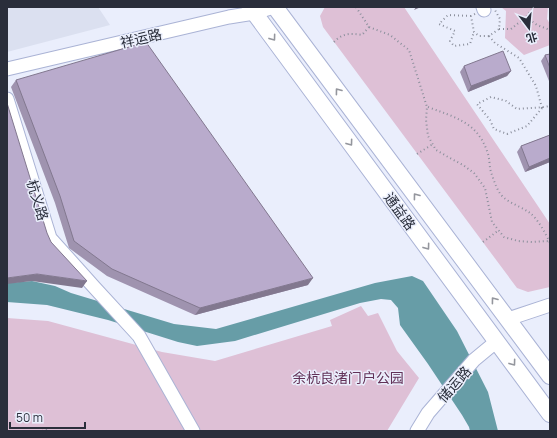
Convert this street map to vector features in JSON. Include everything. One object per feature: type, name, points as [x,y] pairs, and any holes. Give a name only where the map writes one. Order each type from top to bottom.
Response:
[{"type":"main road","name":"通益路","points":[[275,7],[550,376]]},
{"type":"main road","name":"通益路","points":[[252,10],[550,414]]},
{"type":"street","name":"祥运路","points":[[7,69],[229,18],[252,10],[275,7]]},
{"type":"street","name":"杭义路","points":[[7,99],[50,238],[139,336],[193,431]]},
{"type":"street","points":[[508,320],[550,305]]},
{"type":"street","name":"储运路","points":[[416,431],[428,413],[474,360],[496,341]]},
{"type":"path","points":[[356,7],[370,27],[390,35],[409,50],[427,107],[426,120],[428,136],[436,150],[474,173],[485,188],[492,222],[504,237],[518,241],[549,242],[544,231],[531,213],[503,197],[495,184],[490,168],[488,152],[480,137],[471,127],[454,117],[427,107]]},
{"type":"path","points":[[474,32],[479,36],[489,36],[499,29],[511,29],[526,17],[534,7]]},
{"type":"path","points":[[471,16],[474,32],[470,44],[454,46],[450,41],[455,31],[439,24],[448,15],[471,16],[487,8],[500,18],[499,29]]},
{"type":"path","points":[[526,17],[537,25],[550,30]]},
{"type":"path","points":[[334,42],[340,36],[350,33],[362,35],[370,27]]},
{"type":"path","points":[[489,36],[495,43],[519,58],[536,86],[542,108]]},
{"type":"path","points":[[542,108],[526,126],[507,134],[494,129],[490,120],[476,104],[491,97],[506,101],[517,109],[533,107],[542,108],[550,106]]},
{"type":"path","points":[[417,154],[433,144]]},
{"type":"path","points":[[483,242],[499,230]]},
{"type":"path","points":[[42,431],[48,431]]},
{"type":"shaded area","points":[[7,7],[98,7],[110,25],[7,52]]},
{"type":"green space","points":[[325,7],[404,7],[550,224],[550,287],[528,292],[517,288],[323,27],[320,16]]},
{"type":"green space","points":[[501,7],[548,7],[547,19],[550,24],[550,45],[524,55],[505,38],[506,11]]},
{"type":"green space","name":"余杭良渚门户公园","points":[[361,306],[368,316],[378,313],[397,351],[419,378],[387,431],[7,431],[7,318],[48,321],[162,352],[215,361],[332,326],[330,320]]},
{"type":"water","points":[[412,276],[423,281],[457,331],[488,392],[498,431],[470,431],[462,415],[400,325],[398,308],[391,300],[381,299],[360,303],[235,341],[197,346],[178,342],[108,320],[47,305],[7,302],[7,283],[32,281],[55,286],[71,293],[174,324],[216,329],[375,283]]},
{"type":"building","points":[[146,42],[313,278],[200,308],[112,269],[74,241],[60,196],[16,80]]},
{"type":"building","points":[[503,51],[511,71],[471,86],[464,66]]},
{"type":"building","points":[[550,54],[550,68],[545,55]]},
{"type":"building","points":[[7,103],[51,242],[87,281],[37,274],[7,278]]},
{"type":"building","points":[[550,135],[550,158],[529,167],[521,146]]}]
